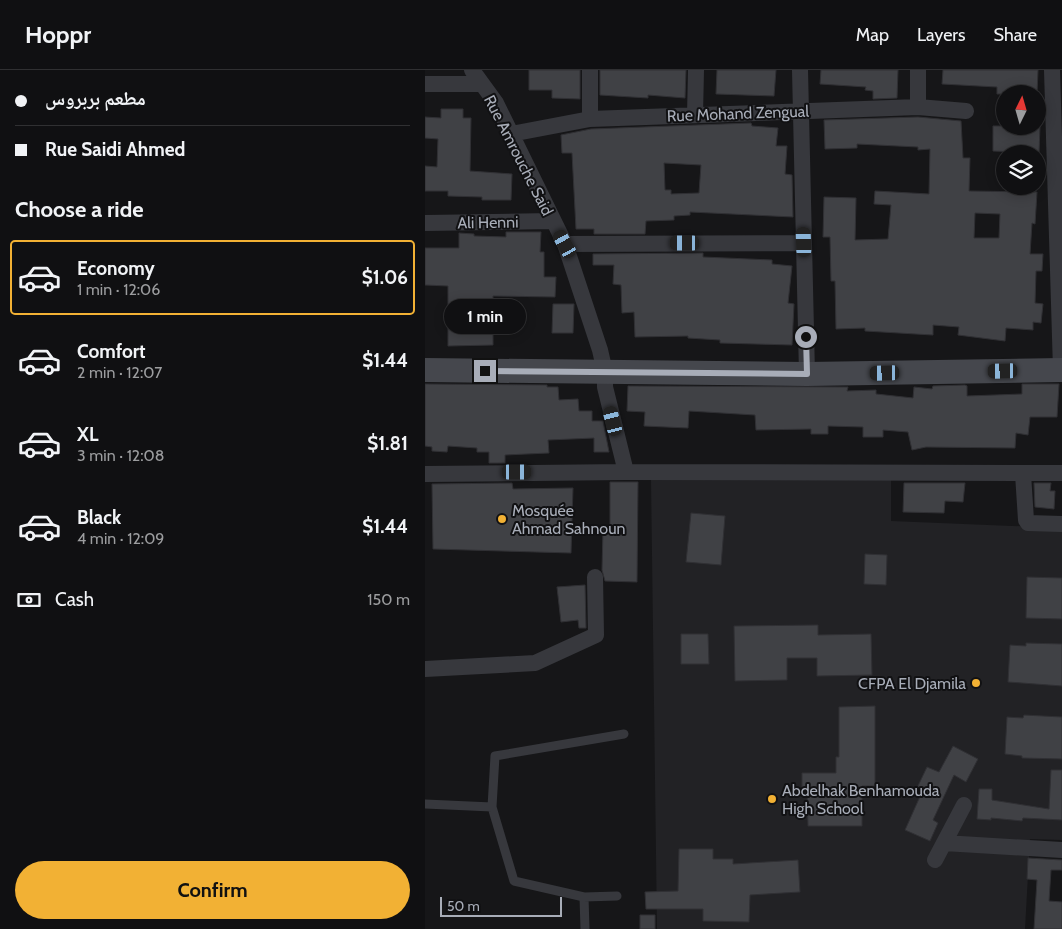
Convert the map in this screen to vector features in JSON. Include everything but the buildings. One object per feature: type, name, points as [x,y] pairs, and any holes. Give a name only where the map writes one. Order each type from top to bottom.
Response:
[{"type":"street","name":"Rue Amrouche Said","points":[[472,70],[496,103],[552,221],[565,244],[605,372],[605,387],[626,472]]},
{"type":"street","points":[[590,70],[590,119]]},
{"type":"street","points":[[695,115],[696,70]]},
{"type":"street","points":[[800,70],[807,374]]},
{"type":"street","points":[[918,70],[919,107]]},
{"type":"street","points":[[425,370],[807,374],[1062,370],[1057,97],[1052,70]]},
{"type":"street","points":[[425,84],[482,84]]},
{"type":"street","name":"Rue Mohand Zengual","points":[[511,134],[590,119],[919,107],[966,111]]},
{"type":"street","name":"Ali Henni","points":[[425,223],[552,221]]},
{"type":"street","points":[[565,244],[804,242]]},
{"type":"street","points":[[425,474],[626,472],[1062,473]]},
{"type":"street","points":[[1023,474],[1026,520],[1028,522],[1062,524]]},
{"type":"street","points":[[425,669],[535,663],[596,635],[595,576]]},
{"type":"street","points":[[935,860],[965,805]]},
{"type":"street","points":[[944,843],[1062,850]]},
{"type":"lane","points":[[617,896],[584,896],[514,880],[492,807],[495,756],[624,734]]},
{"type":"lane","points":[[425,804],[492,807]]},
{"type":"lane","points":[[584,896],[585,929]]},
{"type":"shaded area","name":"Abdelhak Benhamouda High School","points":[[891,478],[891,521],[1062,528],[1062,840],[1030,839],[1025,929],[657,929],[651,480]]},
{"type":"place","name":"Mosquée Ahmad Sahnoun","points":[[502,519]]},
{"type":"place","name":"CFPA El Djamila","points":[[976,683]]},
{"type":"place","name":"Abdelhak Benhamouda High School","points":[[772,799]]},
{"type":"route","points":[[485,371],[807,374],[806,337]]}]
